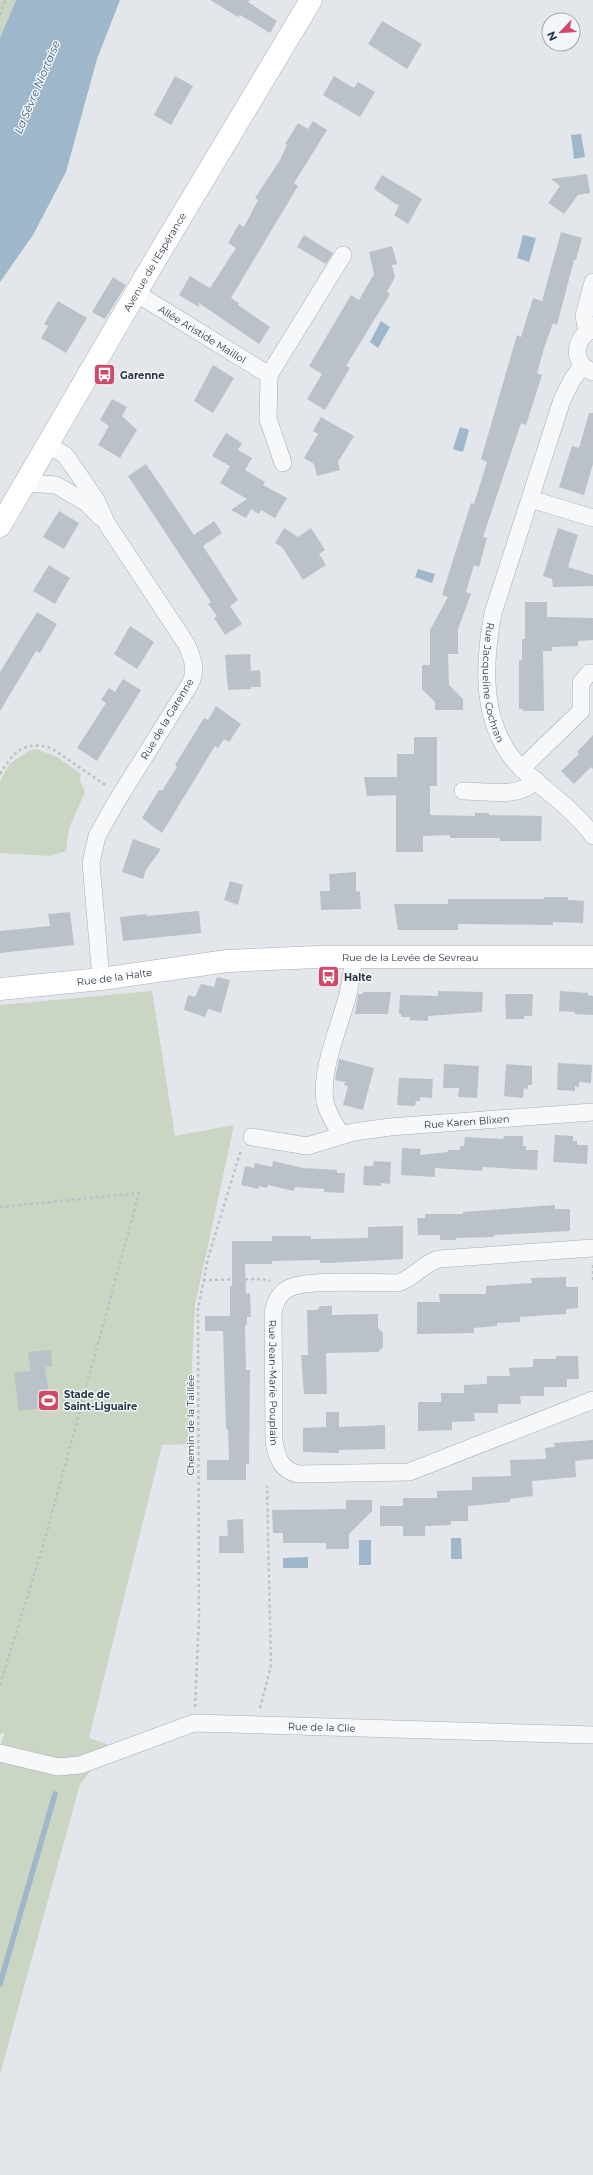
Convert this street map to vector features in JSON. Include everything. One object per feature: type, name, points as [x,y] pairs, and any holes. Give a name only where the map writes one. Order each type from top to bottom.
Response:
[{"type":"street","name":"Avenue de l'Espérance","points":[[0,526],[136,293],[311,0]]},
{"type":"street","points":[[283,463],[268,419],[269,375],[343,255]]},
{"type":"street","name":"Rue Jacqueline Cochran","points":[[593,282],[584,316],[590,330],[578,344],[578,359],[588,369],[572,380],[562,400],[493,613],[488,641],[487,701],[490,714],[502,744],[522,768],[581,821],[593,836]]},
{"type":"street","name":"Allée Aristide Maillol","points":[[136,293],[269,375]]},
{"type":"street","name":"Rue de la Garenne","points":[[48,445],[64,455],[96,500],[107,524],[187,645],[194,660],[195,669],[190,684],[120,795],[97,836],[91,863],[101,979]]},
{"type":"street","points":[[26,483],[56,485],[87,503],[107,524]]},
{"type":"street","points":[[530,499],[593,518]]},
{"type":"street","points":[[522,768],[587,711],[580,683],[589,673],[593,673]]},
{"type":"street","points":[[463,791],[519,792],[530,787],[536,780]]},
{"type":"street","points":[[342,1135],[333,1123],[326,1103],[325,1087],[327,1068],[349,992],[354,957]]},
{"type":"street","name":"Rue de la Levée de Sevreau","points":[[228,961],[354,957],[593,957]]},
{"type":"street","name":"Rue de la Halte","points":[[0,989],[101,979],[228,961]]},
{"type":"street","name":"Rue Karen Blixen","points":[[252,1137],[308,1146],[342,1135],[390,1127],[593,1112]]},
{"type":"street","points":[[291,1287],[319,1284],[398,1283],[407,1280],[426,1265],[440,1259],[593,1248]]},
{"type":"street","name":"Rue Jean-Marie Pouplain","points":[[291,1287],[279,1297],[274,1305],[273,1313],[274,1441],[278,1459],[290,1472],[298,1474],[410,1472],[593,1400]]},
{"type":"street","name":"Rue de la Clie","points":[[0,1753],[58,1767],[80,1765],[194,1723],[593,1735]]},
{"type":"path","points":[[0,15],[5,0]]},
{"type":"path","points":[[0,774],[14,754],[22,748],[33,745],[41,745],[51,748],[120,795]]},
{"type":"path","name":"Chemin de la Taillée","points":[[194,1723],[199,1618],[198,1309],[203,1280],[244,1142],[252,1137]]},
{"type":"path","points":[[0,1207],[139,1194],[43,1546],[0,1685]]},
{"type":"path","points":[[203,1280],[261,1279],[291,1287]]},
{"type":"path","points":[[256,1725],[271,1666],[267,1486]]},
{"type":"green space","points":[[0,0],[16,0],[0,38]]},
{"type":"green space","points":[[37,749],[57,757],[81,774],[80,780],[85,792],[69,828],[66,851],[50,856],[0,853],[0,781],[9,765],[30,750]]},
{"type":"green space","points":[[152,991],[175,1136],[234,1125],[195,1305],[188,1444],[162,1445],[89,1738],[107,1744],[106,1752],[80,1784],[0,2074],[0,1746],[5,1732],[0,1734],[0,1005]]},
{"type":"water","name":"La Sèvre Niortaise","points":[[16,0],[120,0],[97,59],[66,172],[33,235],[0,282],[0,38]]},
{"type":"water","points":[[581,134],[585,157],[574,159],[571,135]]},
{"type":"water","points":[[523,235],[536,238],[529,262],[517,258]]},
{"type":"water","points":[[381,321],[390,327],[378,348],[370,342]]},
{"type":"water","points":[[460,427],[469,430],[463,452],[453,449]]},
{"type":"water","points":[[418,569],[435,574],[432,583],[415,577]]},
{"type":"water","points":[[451,1538],[461,1538],[462,1559],[451,1559]]},
{"type":"water","points":[[359,1540],[371,1540],[371,1565],[359,1565]]},
{"type":"water","points":[[308,1557],[308,1568],[283,1568],[283,1558]]},
{"type":"building","points":[[210,0],[250,0],[248,2],[277,21],[270,33],[240,15],[238,17]]},
{"type":"building","points":[[382,21],[422,44],[407,69],[368,44]]},
{"type":"building","points":[[175,76],[193,86],[171,125],[154,115]]},
{"type":"building","points":[[334,76],[354,88],[358,82],[375,92],[360,117],[323,95]]},
{"type":"building","points":[[313,121],[327,130],[294,183],[298,186],[231,298],[239,303],[238,305],[270,327],[259,344],[199,303],[199,307],[179,295],[190,276],[210,288],[236,248],[228,243],[239,224],[244,227],[258,200],[255,198],[280,160],[287,145],[285,144],[298,123],[308,129]]},
{"type":"building","points":[[587,174],[590,193],[578,195],[564,214],[548,203],[560,186],[551,179]]},
{"type":"building","points":[[382,175],[422,199],[408,224],[394,215],[399,206],[374,189]]},
{"type":"building","points":[[561,232],[582,238],[576,260],[574,260],[557,325],[553,323],[545,345],[537,373],[542,375],[526,425],[521,423],[483,537],[487,538],[479,567],[474,565],[466,592],[471,594],[458,629],[458,654],[448,654],[449,685],[463,699],[463,710],[435,710],[435,702],[422,689],[422,665],[430,665],[430,630],[448,597],[442,595],[471,503],[474,504],[487,462],[481,459],[517,335],[521,337],[533,298],[542,301]]},
{"type":"building","points":[[304,235],[333,253],[326,264],[297,247]]},
{"type":"building","points":[[392,246],[397,264],[392,265],[395,277],[387,292],[390,294],[346,366],[350,368],[325,410],[307,399],[322,374],[309,366],[351,295],[359,300],[374,274],[369,252]]},
{"type":"building","points":[[113,277],[126,285],[105,319],[92,312]]},
{"type":"building","points":[[58,301],[87,318],[66,353],[41,338],[48,326],[44,324]]},
{"type":"building","points":[[213,365],[234,378],[213,413],[194,401]]},
{"type":"building","points":[[112,399],[127,407],[122,416],[137,430],[120,458],[98,445],[109,426],[100,420]]},
{"type":"building","points":[[589,413],[593,413],[593,464],[584,495],[559,487],[572,446],[579,448]]},
{"type":"building","points":[[321,417],[354,436],[338,462],[340,470],[317,476],[314,464],[304,458],[318,434],[313,431]]},
{"type":"building","points":[[226,433],[242,443],[238,450],[252,458],[245,470],[265,482],[263,485],[287,498],[275,518],[261,510],[259,514],[251,509],[246,518],[231,510],[247,499],[220,483],[230,466],[212,456]]},
{"type":"building","points":[[146,464],[194,535],[214,521],[222,533],[203,546],[238,600],[230,606],[242,624],[225,635],[214,618],[217,616],[208,604],[211,602],[128,476]]},
{"type":"building","points":[[59,511],[79,523],[64,549],[43,537]]},
{"type":"building","points":[[284,528],[298,537],[311,528],[325,550],[319,554],[326,565],[303,580],[282,547],[275,543]]},
{"type":"building","points":[[558,528],[578,535],[568,567],[593,575],[593,586],[553,587],[552,579],[543,576]]},
{"type":"building","points":[[49,565],[70,578],[55,604],[33,591]]},
{"type":"building","points":[[525,602],[547,602],[547,617],[593,618],[593,640],[578,641],[578,646],[552,647],[552,651],[543,651],[544,711],[523,711],[523,709],[519,709],[519,660],[522,660],[522,639],[525,639]]},
{"type":"building","points":[[37,612],[57,624],[40,653],[36,651],[0,711],[0,672]]},
{"type":"building","points":[[130,626],[154,642],[137,669],[114,654]]},
{"type":"building","points":[[250,654],[251,671],[260,670],[261,687],[228,690],[225,655]]},
{"type":"building","points":[[123,679],[141,690],[97,761],[77,748],[106,703],[101,700],[109,688],[115,692]]},
{"type":"building","points":[[216,706],[241,724],[229,742],[224,739],[218,748],[215,746],[162,833],[142,818],[159,790],[162,791],[177,767],[175,765],[204,718],[208,720]]},
{"type":"building","points":[[593,735],[593,769],[591,767],[574,784],[561,771],[579,754],[577,752]]},
{"type":"building","points":[[414,737],[437,737],[437,786],[430,786],[430,815],[475,816],[475,813],[489,813],[489,815],[542,816],[541,841],[500,841],[500,838],[450,838],[450,835],[423,836],[423,852],[396,852],[396,795],[367,796],[364,777],[397,777],[397,754],[414,754]]},
{"type":"building","points":[[133,839],[161,849],[146,870],[143,879],[122,872]]},
{"type":"building","points":[[356,872],[356,892],[360,891],[361,909],[321,910],[320,891],[330,891],[329,874]]},
{"type":"building","points":[[230,881],[243,885],[238,905],[224,900]]},
{"type":"building","points":[[544,897],[568,897],[568,900],[584,901],[583,923],[553,922],[553,925],[458,924],[458,930],[398,930],[394,904],[448,904],[448,899],[544,899]]},
{"type":"building","points":[[199,911],[201,933],[123,941],[120,917]]},
{"type":"building","points":[[70,912],[74,945],[0,953],[0,931],[50,926],[48,914]]},
{"type":"building","points":[[217,977],[230,980],[221,1013],[208,1009],[205,1017],[184,1010],[188,995],[195,997],[201,984],[214,987]]},
{"type":"building","points":[[438,991],[483,992],[482,1012],[428,1016],[428,1021],[410,1020],[410,1017],[401,1017],[401,1014],[399,1014],[400,995],[438,996]]},
{"type":"building","points":[[560,991],[588,993],[588,995],[593,996],[593,1015],[559,1011]]},
{"type":"building","points":[[363,992],[391,992],[388,1014],[355,1014],[358,994],[363,994]]},
{"type":"building","points":[[505,994],[533,994],[532,1016],[524,1016],[524,1019],[506,1019]]},
{"type":"building","points":[[339,1059],[374,1068],[363,1110],[343,1105],[348,1086],[344,1085],[345,1082],[335,1080]]},
{"type":"building","points":[[558,1063],[592,1065],[591,1083],[579,1082],[579,1087],[575,1086],[575,1091],[557,1090]]},
{"type":"building","points":[[444,1064],[479,1066],[477,1098],[458,1097],[459,1088],[443,1088]]},
{"type":"building","points":[[506,1064],[532,1066],[532,1085],[528,1085],[528,1089],[524,1088],[523,1098],[504,1096]]},
{"type":"building","points":[[399,1078],[433,1079],[432,1098],[420,1097],[420,1101],[416,1101],[415,1106],[397,1105]]},
{"type":"building","points":[[555,1135],[573,1136],[573,1141],[577,1141],[577,1145],[588,1145],[587,1164],[553,1162]]},
{"type":"building","points":[[504,1136],[523,1136],[523,1146],[526,1146],[526,1150],[538,1150],[537,1170],[483,1167],[482,1171],[435,1168],[435,1177],[401,1175],[402,1148],[421,1149],[420,1155],[448,1152],[448,1150],[460,1150],[460,1146],[464,1146],[465,1137],[503,1139]]},
{"type":"building","points":[[273,1161],[303,1168],[337,1170],[337,1173],[345,1173],[344,1193],[324,1192],[324,1189],[295,1187],[294,1191],[268,1185],[267,1188],[259,1186],[258,1189],[241,1185],[245,1166],[254,1168],[255,1163],[272,1167]]},
{"type":"building","points":[[374,1161],[391,1162],[390,1184],[381,1183],[381,1186],[363,1185],[364,1166],[373,1166]]},
{"type":"building","points":[[555,1205],[555,1209],[570,1209],[570,1231],[494,1235],[494,1237],[456,1238],[456,1240],[440,1240],[440,1235],[418,1235],[417,1218],[425,1218],[425,1214],[463,1214],[463,1212]]},
{"type":"building","points":[[403,1226],[403,1259],[330,1263],[320,1263],[320,1260],[272,1261],[272,1264],[245,1264],[246,1294],[250,1293],[251,1317],[247,1317],[247,1325],[245,1325],[246,1370],[250,1370],[249,1464],[246,1464],[246,1480],[207,1480],[207,1460],[229,1460],[228,1429],[226,1429],[223,1331],[205,1331],[205,1316],[230,1316],[232,1241],[272,1241],[272,1236],[311,1236],[311,1239],[368,1238],[368,1227]]},
{"type":"building","points":[[566,1277],[566,1287],[578,1287],[578,1308],[566,1309],[566,1314],[520,1317],[520,1322],[497,1323],[497,1326],[474,1328],[474,1333],[417,1334],[417,1302],[440,1302],[439,1294],[486,1294],[486,1286],[532,1283],[531,1278]]},
{"type":"building","points":[[320,1306],[332,1306],[332,1315],[378,1314],[378,1328],[383,1333],[383,1347],[378,1352],[326,1353],[327,1394],[304,1394],[301,1355],[308,1355],[307,1310],[317,1310]]},
{"type":"building","points":[[51,1350],[52,1367],[45,1367],[51,1407],[19,1411],[14,1373],[31,1371],[28,1352]]},
{"type":"building","points":[[556,1356],[578,1356],[579,1379],[567,1379],[567,1387],[544,1387],[544,1396],[520,1396],[521,1404],[498,1404],[498,1413],[474,1413],[475,1421],[452,1422],[452,1430],[418,1431],[418,1402],[441,1402],[441,1393],[464,1393],[464,1385],[487,1384],[487,1376],[510,1376],[509,1368],[533,1367],[533,1359],[556,1359]]},
{"type":"building","points":[[326,1412],[339,1412],[339,1427],[385,1425],[385,1449],[339,1450],[339,1453],[303,1452],[303,1428],[326,1427]]},
{"type":"building","points":[[593,1440],[593,1459],[575,1461],[576,1477],[532,1481],[533,1496],[510,1499],[510,1502],[468,1506],[468,1521],[451,1521],[451,1525],[425,1526],[425,1536],[403,1536],[403,1526],[380,1526],[380,1506],[403,1506],[403,1498],[437,1498],[437,1491],[472,1490],[472,1477],[511,1476],[510,1460],[546,1459],[545,1448],[555,1447],[554,1443]]},
{"type":"building","points":[[346,1500],[372,1500],[372,1511],[349,1534],[349,1549],[326,1549],[326,1543],[283,1543],[283,1533],[273,1533],[272,1510],[346,1509]]},
{"type":"building","points":[[243,1519],[244,1553],[219,1553],[219,1536],[228,1536],[227,1520]]},
{"type":"waterway","points":[[0,1984],[55,1794]]},
{"type":"place","name":"Garenne","points":[[105,375]]},
{"type":"place","name":"Halte","points":[[328,977]]},
{"type":"place","name":"Stade de Saint-Liguaire","points":[[49,1400]]}]
